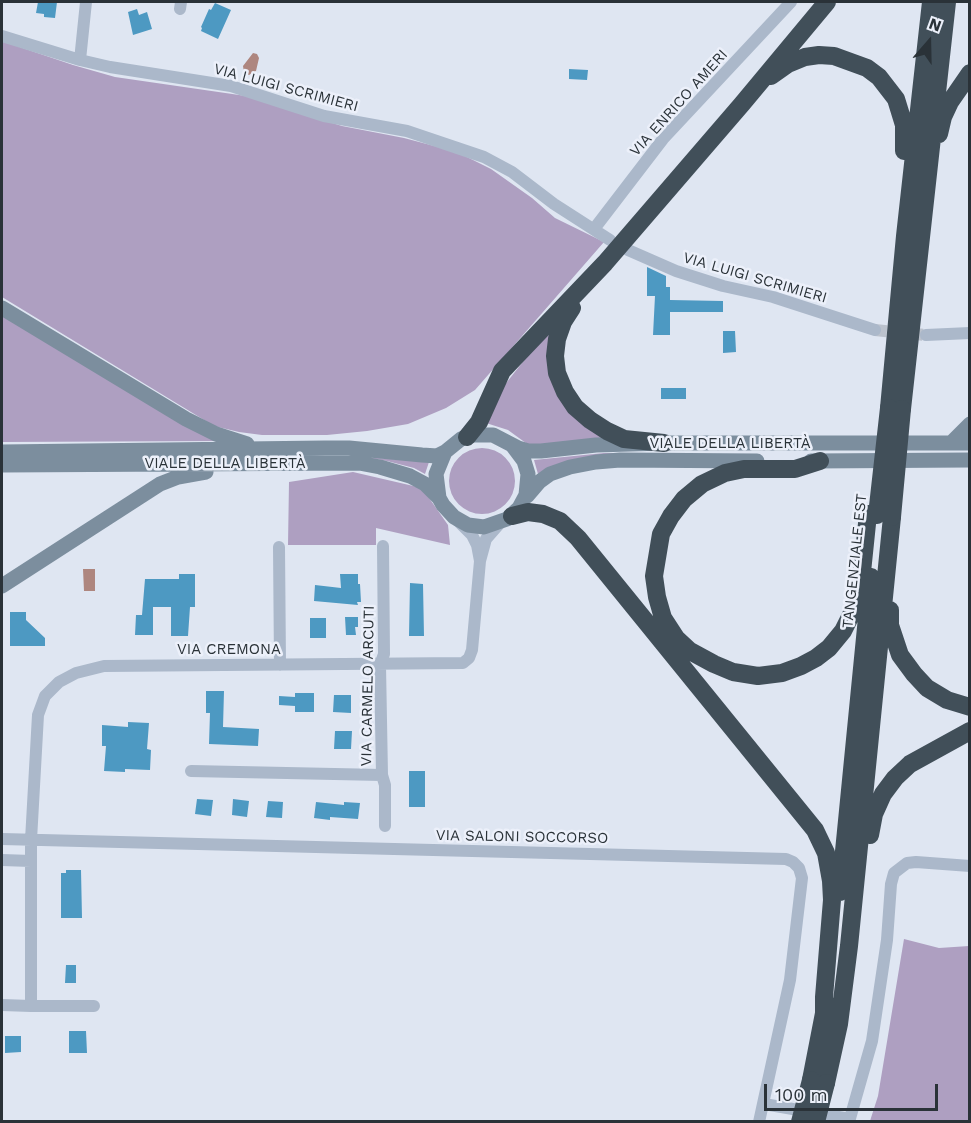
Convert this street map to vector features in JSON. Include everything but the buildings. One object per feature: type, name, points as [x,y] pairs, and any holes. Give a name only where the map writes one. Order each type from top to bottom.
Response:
[{"type":"highway","points":[[467,437],[479,422],[502,371],[605,263],[827,2]]},
{"type":"highway","points":[[931,2],[893,435],[874,474],[884,516],[890,625],[900,655],[927,688],[946,700],[969,706]]},
{"type":"highway","points":[[912,237],[947,2]]},
{"type":"highway","points":[[742,104],[777,70],[805,57],[834,56],[867,68],[879,77],[896,99],[904,125],[900,198],[912,237]]},
{"type":"highway","points":[[912,237],[930,204],[943,117],[969,73]]},
{"type":"highway","points":[[605,263],[563,322],[557,339],[555,356],[557,373],[565,392],[575,407],[606,431],[624,439],[663,443]]},
{"type":"highway","points":[[820,461],[795,469],[744,469],[725,473],[702,484],[684,499],[671,516],[661,534],[654,576],[663,618],[676,638],[690,651],[733,672],[758,676],[782,673],[801,666],[829,648],[843,630],[854,609],[862,572],[903,476],[893,435]]},
{"type":"highway","points":[[506,519],[534,512],[560,521],[578,538],[816,830],[826,853],[832,900],[824,1015]]},
{"type":"highway","name":"TANGENZIALE EST","points":[[800,1122],[818,1082],[839,1024],[849,946],[884,516]]},
{"type":"highway","name":"TANGENZIALE EST","points":[[816,1122],[824,1015],[884,516]]},
{"type":"highway","points":[[849,946],[857,920],[874,814],[883,794],[910,764],[969,731]]},
{"type":"main road","points":[[2,308],[132,388],[216,434],[239,443],[286,448]]},
{"type":"main road","points":[[951,460],[951,443],[969,424]]},
{"type":"main road","name":"VIALE DELLA LIBERTÀ","points":[[2,452],[349,448],[437,456],[467,437],[482,434],[493,435],[528,451],[541,452],[596,445],[663,443],[969,443]]},
{"type":"main road","points":[[512,445],[524,461],[528,474],[528,488],[524,501]]},
{"type":"main road","points":[[439,498],[436,474],[445,452]]},
{"type":"main road","name":"VIALE DELLA LIBERTÀ","points":[[506,519],[539,482],[550,474],[596,462],[620,460],[643,462],[969,460]]},
{"type":"main road","points":[[2,586],[160,484],[178,477],[200,472],[327,463]]},
{"type":"main road","name":"VIALE DELLA LIBERTÀ","points":[[2,465],[359,463],[394,470],[424,484],[439,498],[447,512],[455,518]]},
{"type":"main road","points":[[455,518],[476,526],[506,519]]},
{"type":"street","points":[[80,60],[86,2]]},
{"type":"street","name":"VIA ENRICO AMERI","points":[[594,229],[663,139],[791,2]]},
{"type":"street","name":"VIA LUIGI SCRIMIERI","points":[[2,36],[80,60],[110,67],[231,86],[324,116],[407,131],[484,158],[512,172],[554,204],[610,240]]},
{"type":"street","name":"VIA LUIGI SCRIMIERI","points":[[628,250],[676,271],[723,286],[773,297],[875,330]]},
{"type":"street","points":[[926,335],[969,333]]},
{"type":"street","name":"VIA CREMONA","points":[[455,518],[472,536],[477,545],[480,561]]},
{"type":"street","name":"VIA CREMONA","points":[[31,1006],[30,840],[38,715],[45,696],[59,682],[76,673],[104,666],[463,663],[472,650],[480,561],[486,539],[506,519]]},
{"type":"street","name":"VIA CARMELO ARCUTI","points":[[383,546],[384,654],[380,665],[385,826]]},
{"type":"street","points":[[279,548],[280,665]]},
{"type":"street","points":[[191,771],[382,775]]},
{"type":"street","name":"VIA SALONI SOCCORSO","points":[[2,840],[786,859],[800,868],[802,878],[790,980],[759,1122]]},
{"type":"street","points":[[2,860],[30,861]]},
{"type":"street","points":[[764,1104],[850,1120],[872,1041],[894,873],[907,863],[916,862],[969,866]]},
{"type":"street","points":[[2,1005],[94,1006]]},
{"type":"shaded area","points":[[2,41],[115,77],[246,96],[342,126],[404,138],[457,152],[491,169],[532,198],[555,218],[604,242],[475,390],[446,408],[408,424],[327,435],[262,435],[214,426],[2,297]]},
{"type":"shaded area","points":[[253,53],[259,58],[256,71],[249,75],[244,72],[243,66]]},
{"type":"shaded area","points":[[2,316],[220,441],[2,442]]},
{"type":"shaded area","points":[[553,324],[549,359],[609,439],[530,446],[508,430],[486,423],[499,392]]},
{"type":"shaded area","points":[[475,448],[489,448],[501,453],[510,462],[515,481],[513,494],[506,505],[489,514],[475,514],[463,509],[454,500],[449,488],[449,474],[454,462],[463,453]]},
{"type":"shaded area","points":[[628,453],[538,474],[534,460]]},
{"type":"shaded area","points":[[355,456],[429,462],[425,474],[414,468],[387,461]]},
{"type":"shaded area","points":[[353,472],[422,488],[448,525],[450,545],[376,528],[376,545],[288,545],[289,482]]},
{"type":"shaded area","points":[[83,569],[95,569],[95,591],[84,591]]},
{"type":"shaded area","points":[[904,939],[939,948],[969,946],[969,1121],[870,1121],[878,1096]]},
{"type":"tunnel","points":[[875,330],[926,335]]}]
